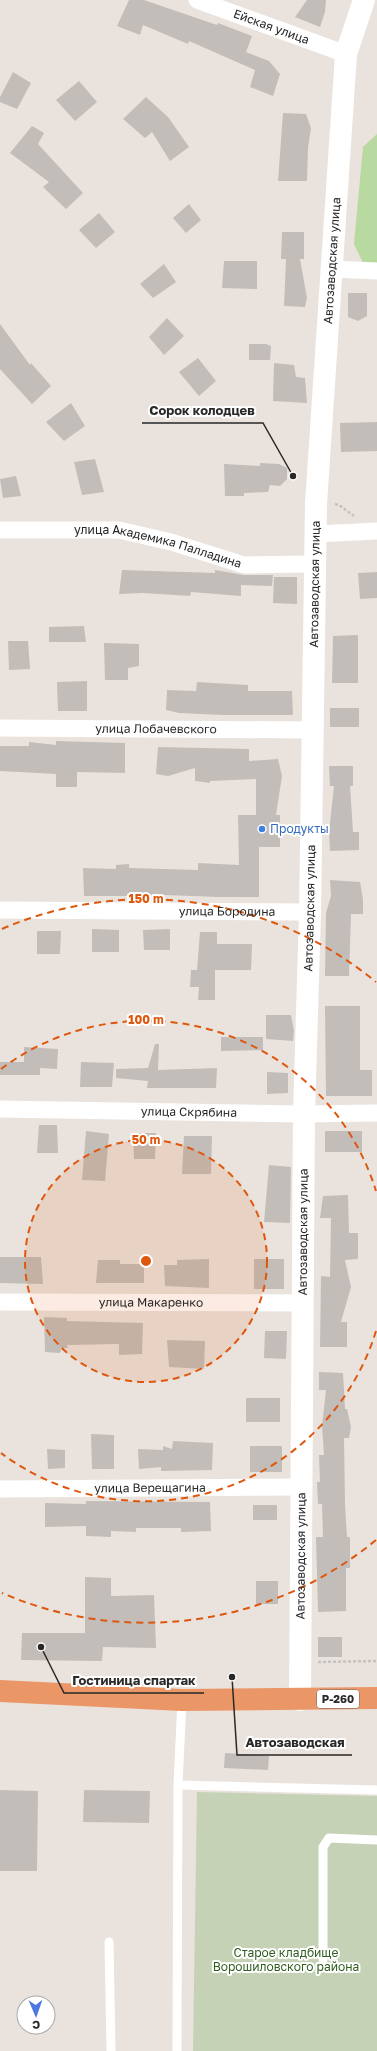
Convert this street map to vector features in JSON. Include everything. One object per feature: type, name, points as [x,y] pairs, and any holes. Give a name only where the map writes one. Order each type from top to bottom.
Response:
[{"type":"highway","name":"Р-260","points":[[0,1691],[182,1700],[300,1700],[377,1698]]},
{"type":"street","name":"Ейская улица","points":[[197,0],[346,54]]},
{"type":"street","name":"Автозаводская улица","points":[[300,1700],[300,1487],[304,1114],[310,912],[316,504],[346,54],[364,0]]},
{"type":"street","points":[[332,269],[377,271]]},
{"type":"street","name":"улица Академика Палладина","points":[[0,530],[119,530],[171,542],[244,565],[314,564]]},
{"type":"street","points":[[316,534],[377,531]]},
{"type":"street","name":"улица Лобачевского","points":[[0,728],[313,730]]},
{"type":"street","name":"улица Бородина","points":[[0,910],[310,912]]},
{"type":"street","name":"улица Скрябина","points":[[0,1109],[304,1114],[377,1113]]},
{"type":"street","name":"улица Макаренко","points":[[0,1302],[303,1303]]},
{"type":"street","name":"улица Верещагина","points":[[0,1489],[300,1487]]},
{"type":"lane","points":[[177,2051],[178,1785],[182,1700]]},
{"type":"lane","points":[[178,1785],[377,1790]]},
{"type":"lane","points":[[323,1960],[323,1847],[329,1838],[377,1840]]},
{"type":"lane","points":[[109,1942],[111,2051]]},
{"type":"path","points":[[300,1662],[377,1661]]},
{"type":"green space","points":[[377,134],[377,270],[364,265],[354,244],[363,147]]},
{"type":"green space","name":"Старое кладбище Ворошиловского района","points":[[197,1792],[377,1796],[377,2051],[193,2051]]},
{"type":"building","points":[[129,0],[144,0],[217,25],[218,23],[252,36],[246,52],[269,61],[280,74],[273,96],[250,87],[255,70],[189,41],[188,44],[143,25],[140,35],[117,26]]},
{"type":"building","points":[[307,0],[326,0],[325,12],[320,27],[295,17]]},
{"type":"building","points":[[13,72],[31,83],[17,109],[0,102],[0,97]]},
{"type":"building","points":[[79,81],[97,102],[75,121],[56,100]]},
{"type":"building","points":[[146,97],[168,117],[189,147],[170,161],[152,132],[145,138],[123,119]]},
{"type":"building","points":[[283,113],[306,114],[311,128],[308,148],[307,181],[278,181]]},
{"type":"building","points":[[32,126],[44,133],[38,144],[83,193],[66,209],[43,187],[49,182],[10,153]]},
{"type":"building","points":[[189,204],[201,220],[186,233],[173,218]]},
{"type":"building","points":[[99,213],[115,232],[96,248],[79,230]]},
{"type":"building","points":[[282,232],[304,232],[304,259],[300,259],[307,298],[305,307],[284,306],[286,259],[281,259]]},
{"type":"building","points":[[224,261],[257,261],[257,289],[222,288]]},
{"type":"building","points":[[164,264],[176,282],[153,298],[140,284]]},
{"type":"building","points":[[348,293],[367,293],[367,316],[358,321],[348,317]]},
{"type":"building","points":[[167,318],[184,336],[164,355],[149,337]]},
{"type":"building","points":[[0,324],[30,365],[31,363],[51,386],[32,404],[0,369]]},
{"type":"building","points":[[249,344],[266,344],[271,346],[270,360],[249,360]]},
{"type":"building","points":[[198,358],[216,381],[199,396],[179,372]]},
{"type":"building","points":[[274,363],[294,365],[296,377],[305,378],[307,403],[273,401]]},
{"type":"building","points":[[71,403],[85,426],[64,441],[46,422]]},
{"type":"building","points":[[377,422],[377,451],[341,452],[340,423]]},
{"type":"building","points":[[95,459],[104,492],[82,495],[74,462]]},
{"type":"building","points":[[260,463],[279,464],[287,468],[287,479],[280,486],[270,485],[268,492],[244,493],[244,496],[225,496],[224,464],[260,466]]},
{"type":"building","points":[[16,476],[21,496],[3,498],[0,479]]},
{"type":"building","points":[[122,570],[215,573],[215,570],[244,575],[273,575],[272,586],[241,585],[241,596],[191,592],[190,596],[143,593],[119,594]]},
{"type":"building","points":[[377,572],[377,598],[360,599],[358,573]]},
{"type":"building","points":[[274,577],[297,577],[297,604],[273,603]]},
{"type":"building","points":[[84,626],[86,642],[49,642],[49,627]]},
{"type":"building","points":[[358,635],[358,683],[332,683],[333,636]]},
{"type":"building","points":[[8,641],[28,641],[30,669],[9,670]]},
{"type":"building","points":[[104,643],[139,644],[139,666],[128,668],[128,680],[105,680]]},
{"type":"building","points":[[87,681],[87,711],[58,711],[57,682]]},
{"type":"building","points":[[197,682],[248,685],[248,691],[292,691],[293,715],[223,715],[179,713],[166,710],[167,690],[196,691]]},
{"type":"building","points":[[330,708],[359,708],[359,727],[330,727]]},
{"type":"building","points":[[56,741],[125,743],[125,773],[77,772],[77,787],[56,787],[56,774],[0,771],[0,746],[29,746],[29,742],[56,745]]},
{"type":"building","points":[[158,747],[249,749],[249,761],[278,759],[282,776],[276,815],[280,815],[280,847],[259,847],[259,897],[137,894],[137,896],[84,896],[83,868],[116,869],[116,865],[129,864],[129,868],[198,870],[198,863],[239,865],[238,815],[256,815],[256,779],[210,781],[210,783],[195,781],[195,768],[168,776],[156,774]]},
{"type":"building","points":[[329,766],[353,766],[353,786],[350,786],[353,832],[359,832],[359,850],[330,851],[329,832],[334,786],[330,786]]},
{"type":"building","points":[[330,880],[360,882],[363,899],[363,914],[351,914],[349,976],[325,976],[326,913],[331,896]]},
{"type":"building","points":[[92,929],[119,930],[119,952],[92,952]]},
{"type":"building","points":[[170,929],[170,950],[144,950],[143,930]]},
{"type":"building","points":[[37,931],[61,931],[60,954],[37,954]]},
{"type":"building","points":[[200,932],[217,932],[217,944],[252,944],[251,970],[215,970],[215,1000],[198,1000],[199,987],[190,987],[191,970],[197,970]]},
{"type":"building","points":[[325,1006],[360,1006],[360,1070],[372,1070],[372,1096],[326,1096]]},
{"type":"building","points":[[266,1015],[291,1015],[294,1031],[293,1041],[266,1039]]},
{"type":"building","points":[[221,1037],[263,1037],[263,1050],[221,1051]]},
{"type":"building","points":[[155,1044],[159,1044],[158,1070],[217,1068],[216,1088],[147,1088],[148,1081],[116,1078],[116,1069],[148,1068]]},
{"type":"building","points":[[24,1047],[58,1049],[57,1069],[40,1068],[40,1075],[0,1075],[0,1062],[24,1062]]},
{"type":"building","points":[[81,1062],[114,1063],[112,1087],[80,1087]]},
{"type":"building","points":[[267,1072],[288,1073],[288,1093],[267,1094]]},
{"type":"building","points":[[39,1125],[57,1125],[58,1153],[37,1153]]},
{"type":"building","points":[[86,1131],[109,1134],[105,1181],[82,1180]]},
{"type":"building","points":[[325,1131],[362,1131],[362,1152],[325,1152]]},
{"type":"building","points":[[133,1133],[156,1133],[155,1159],[134,1159]]},
{"type":"building","points":[[184,1136],[212,1136],[211,1174],[182,1174]]},
{"type":"building","points":[[269,1165],[291,1167],[290,1223],[264,1222]]},
{"type":"building","points":[[348,1195],[349,1233],[358,1233],[358,1259],[345,1260],[351,1287],[341,1322],[347,1322],[347,1347],[320,1347],[321,1276],[330,1277],[331,1218],[320,1218],[323,1196]]},
{"type":"building","points":[[0,1257],[41,1257],[43,1284],[0,1283]]},
{"type":"building","points":[[209,1259],[209,1288],[165,1286],[164,1265],[177,1265],[177,1260]]},
{"type":"building","points":[[254,1259],[284,1259],[284,1289],[254,1289]]},
{"type":"building","points":[[98,1260],[120,1260],[120,1264],[144,1264],[144,1283],[96,1283]]},
{"type":"building","points":[[44,1317],[67,1318],[67,1321],[143,1323],[142,1354],[119,1355],[119,1344],[67,1345],[68,1348],[62,1348],[60,1353],[45,1352]]},
{"type":"building","points":[[265,1331],[287,1331],[286,1359],[264,1358]]},
{"type":"building","points":[[167,1340],[205,1341],[204,1369],[169,1367]]},
{"type":"building","points":[[319,1372],[343,1373],[345,1409],[347,1409],[351,1427],[349,1438],[344,1438],[347,1537],[350,1537],[350,1568],[346,1568],[346,1611],[318,1612],[316,1537],[323,1537],[322,1504],[318,1504],[317,1482],[320,1482],[319,1455],[324,1455],[322,1426],[326,1390],[319,1390]]},
{"type":"building","points":[[246,1398],[280,1398],[280,1422],[246,1422]]},
{"type":"building","points":[[91,1434],[114,1435],[114,1469],[92,1469]]},
{"type":"building","points":[[173,1441],[213,1443],[212,1470],[161,1471],[161,1467],[139,1469],[138,1449],[163,1450],[163,1446],[172,1449]]},
{"type":"building","points":[[250,1446],[282,1446],[282,1472],[250,1472]]},
{"type":"building","points":[[47,1449],[65,1450],[65,1468],[48,1469]]},
{"type":"building","points":[[86,1501],[210,1502],[211,1531],[181,1532],[181,1528],[136,1528],[136,1532],[111,1531],[111,1537],[86,1536],[86,1526],[45,1527],[45,1503],[86,1504]]},
{"type":"building","points":[[253,1505],[277,1505],[277,1520],[253,1520]]},
{"type":"building","points":[[85,1577],[111,1578],[111,1596],[154,1595],[156,1648],[103,1647],[102,1661],[21,1660],[22,1633],[85,1633]]},
{"type":"building","points":[[256,1581],[278,1581],[278,1604],[256,1604]]},
{"type":"building","points":[[318,1637],[342,1637],[342,1657],[318,1657]]},
{"type":"building","points":[[225,1753],[269,1756],[268,1770],[224,1768]]},
{"type":"building","points":[[0,1790],[38,1791],[37,1871],[0,1871]]},
{"type":"building","points":[[84,1790],[150,1791],[149,1823],[83,1822]]},
{"type":"place","name":"Сорок колодцев","points":[[293,476]]},
{"type":"place","name":"Продукты","points":[[262,829]]},
{"type":"place","name":"Гостиница спартак","points":[[41,1647]]},
{"type":"place","name":"Автозаводская","points":[[232,1677]]}]
